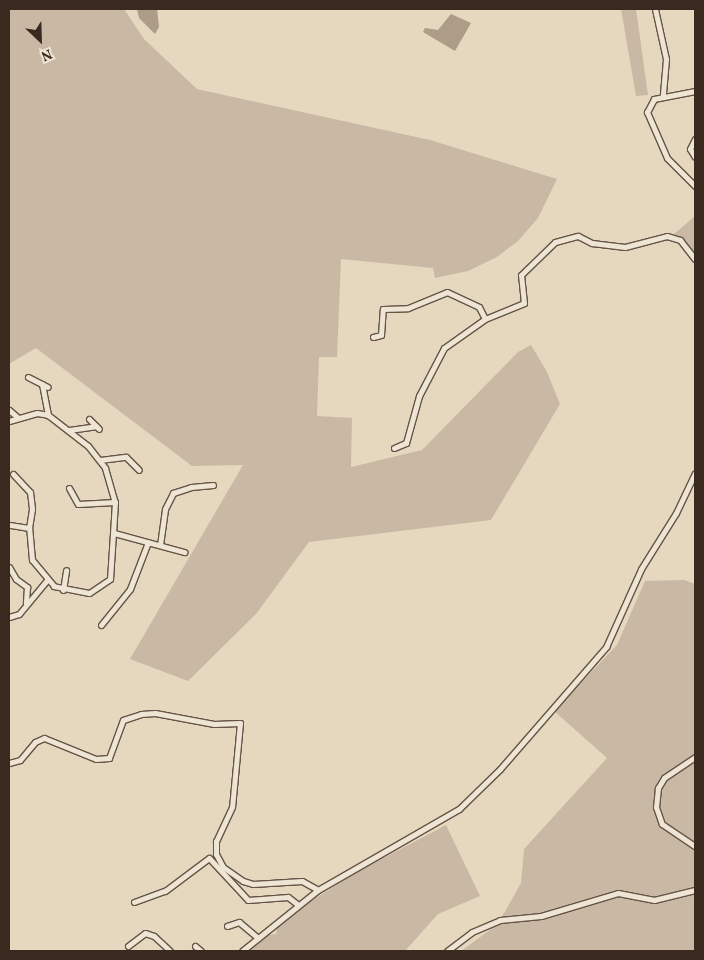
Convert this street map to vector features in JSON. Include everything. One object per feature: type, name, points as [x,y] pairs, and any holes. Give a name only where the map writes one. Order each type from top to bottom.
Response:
[{"type":"street","points":[[655,9],[666,59],[663,97]]},
{"type":"street","points":[[695,91],[663,97],[650,103],[647,115],[667,158],[695,186]]},
{"type":"street","points":[[695,139],[690,149],[695,156]]},
{"type":"street","points":[[394,448],[406,443],[419,396],[444,348],[485,319],[524,303],[521,275],[563,239],[578,236],[592,243],[625,247],[657,236],[680,240],[695,259]]},
{"type":"street","points":[[373,337],[381,336],[383,309],[405,309],[447,292],[479,307],[485,319]]},
{"type":"street","points":[[28,377],[48,388]]},
{"type":"street","points":[[42,384],[48,415]]},
{"type":"street","points":[[9,410],[17,417]]},
{"type":"street","points":[[9,421],[17,417],[48,415],[69,430],[100,460],[113,489],[115,502],[112,573],[106,584],[89,592],[63,590],[47,580],[35,567],[29,554],[29,528],[32,509],[30,492],[13,474]]},
{"type":"street","points":[[69,430],[98,428],[89,419]]},
{"type":"street","points":[[100,460],[126,456],[139,470]]},
{"type":"street","points":[[242,951],[297,904],[318,890],[459,809],[528,739],[606,647],[641,569],[676,513],[695,473]]},
{"type":"street","points":[[160,545],[165,509],[173,493],[191,487],[213,485]]},
{"type":"street","points":[[69,488],[78,507],[115,502]]},
{"type":"street","points":[[9,525],[29,528]]},
{"type":"street","points":[[114,533],[184,552]]},
{"type":"street","points":[[101,625],[130,589],[148,542]]},
{"type":"street","points":[[9,567],[16,579],[27,587],[26,603]]},
{"type":"street","points":[[63,590],[66,570]]},
{"type":"street","points":[[9,617],[18,614],[47,580]]},
{"type":"street","points":[[9,763],[20,760],[35,742],[44,738],[96,758],[109,758],[123,720],[141,714],[155,713],[214,724],[240,722],[232,806],[216,841],[216,854],[223,867],[243,881],[253,884],[302,881],[318,890]]},
{"type":"street","points":[[695,757],[664,778],[658,788],[656,807],[662,824],[695,846]]},
{"type":"street","points":[[134,902],[165,891],[209,858],[248,900],[288,897],[297,904]]},
{"type":"street","points":[[447,951],[472,932],[500,920],[542,916],[618,892],[654,900],[695,890]]},
{"type":"street","points":[[227,926],[239,922],[258,938]]},
{"type":"street","points":[[128,946],[145,933],[154,936],[170,951]]},
{"type":"street","points":[[195,946],[201,951]]},
{"type":"shaded area","points":[[9,9],[124,9],[144,39],[197,89],[430,140],[557,179],[538,218],[518,241],[497,257],[468,271],[435,278],[433,268],[341,259],[337,357],[319,357],[317,416],[352,418],[351,467],[422,450],[518,352],[531,345],[547,372],[560,404],[491,520],[309,542],[256,614],[188,681],[130,659],[243,465],[192,466],[36,348],[9,364]]},
{"type":"shaded area","points":[[137,9],[157,9],[159,27],[155,34],[139,18]]},
{"type":"shaded area","points":[[621,9],[636,9],[648,95],[636,96]]},
{"type":"shaded area","points":[[451,14],[471,23],[455,51],[423,32],[425,28],[438,30]]},
{"type":"shaded area","points":[[695,216],[695,258],[674,234]]},
{"type":"shaded area","points":[[684,580],[695,584],[695,951],[461,951],[498,924],[521,883],[524,849],[607,758],[554,711],[617,645],[645,581]]},
{"type":"shaded area","points":[[446,825],[480,896],[438,914],[405,951],[247,951],[268,935],[276,934],[277,927],[303,906],[359,871]]}]
